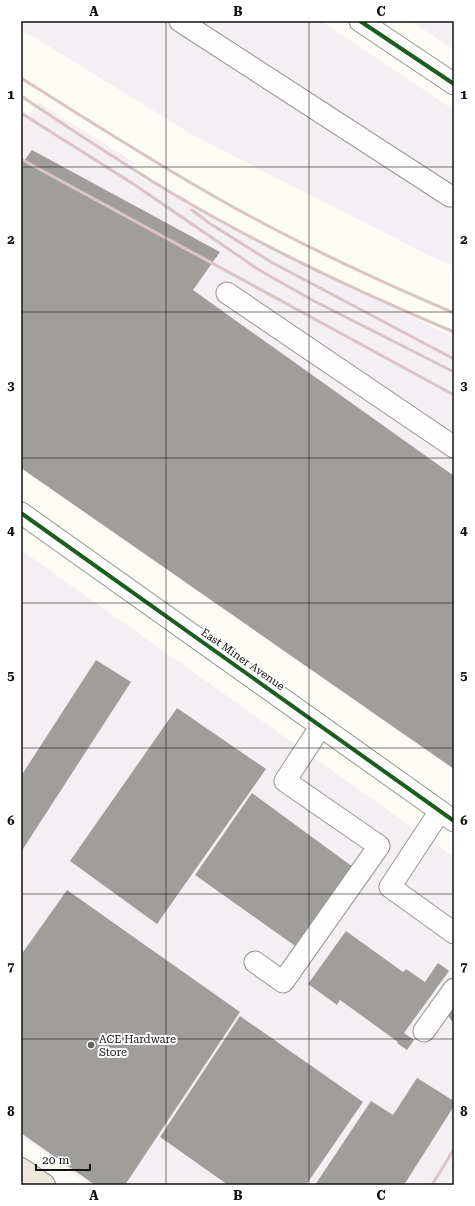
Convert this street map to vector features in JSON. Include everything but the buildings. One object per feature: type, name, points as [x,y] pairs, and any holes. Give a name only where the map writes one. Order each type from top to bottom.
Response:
[{"type":"main road","points":[[21,1169],[44,1185]]},
{"type":"street","points":[[180,21],[450,196]]},
{"type":"street","points":[[360,21],[454,84]]},
{"type":"street","points":[[227,293],[454,447]]},
{"type":"street","name":"East Miner Avenue","points":[[21,513],[447,816]]},
{"type":"street","points":[[254,962],[283,982],[379,846],[285,781],[321,726]]},
{"type":"street","points":[[447,816],[390,887],[454,933]]},
{"type":"street","points":[[424,1031],[454,989]]},
{"type":"shaded area","points":[[21,21],[321,21],[454,110],[454,266],[430,256],[191,134],[21,29]]},
{"type":"shaded area","points":[[411,21],[454,21],[454,50]]},
{"type":"shaded area","points":[[38,102],[135,163],[129,171],[271,246],[454,338],[454,769],[21,468],[21,110],[29,115]]},
{"type":"shaded area","points":[[21,550],[454,857],[454,1173],[447,1185],[90,1185],[21,1136]]},
{"type":"railway","points":[[21,78],[192,184],[246,214],[334,259],[454,313]]},
{"type":"railway","points":[[21,96],[141,174],[248,236],[384,302],[454,332]]},
{"type":"railway","points":[[21,113],[135,185],[259,270],[314,301],[454,372]]},
{"type":"railway","points":[[21,159],[454,395]]},
{"type":"railway","points":[[192,210],[209,223],[271,262],[454,359]]},
{"type":"railway","points":[[432,1185],[454,1149]]},
{"type":"cycle path","points":[[360,21],[454,84]]},
{"type":"cycle path","points":[[21,513],[454,821]]},
{"type":"place","name":"ACE Hardware Store","points":[[91,1045]]}]
